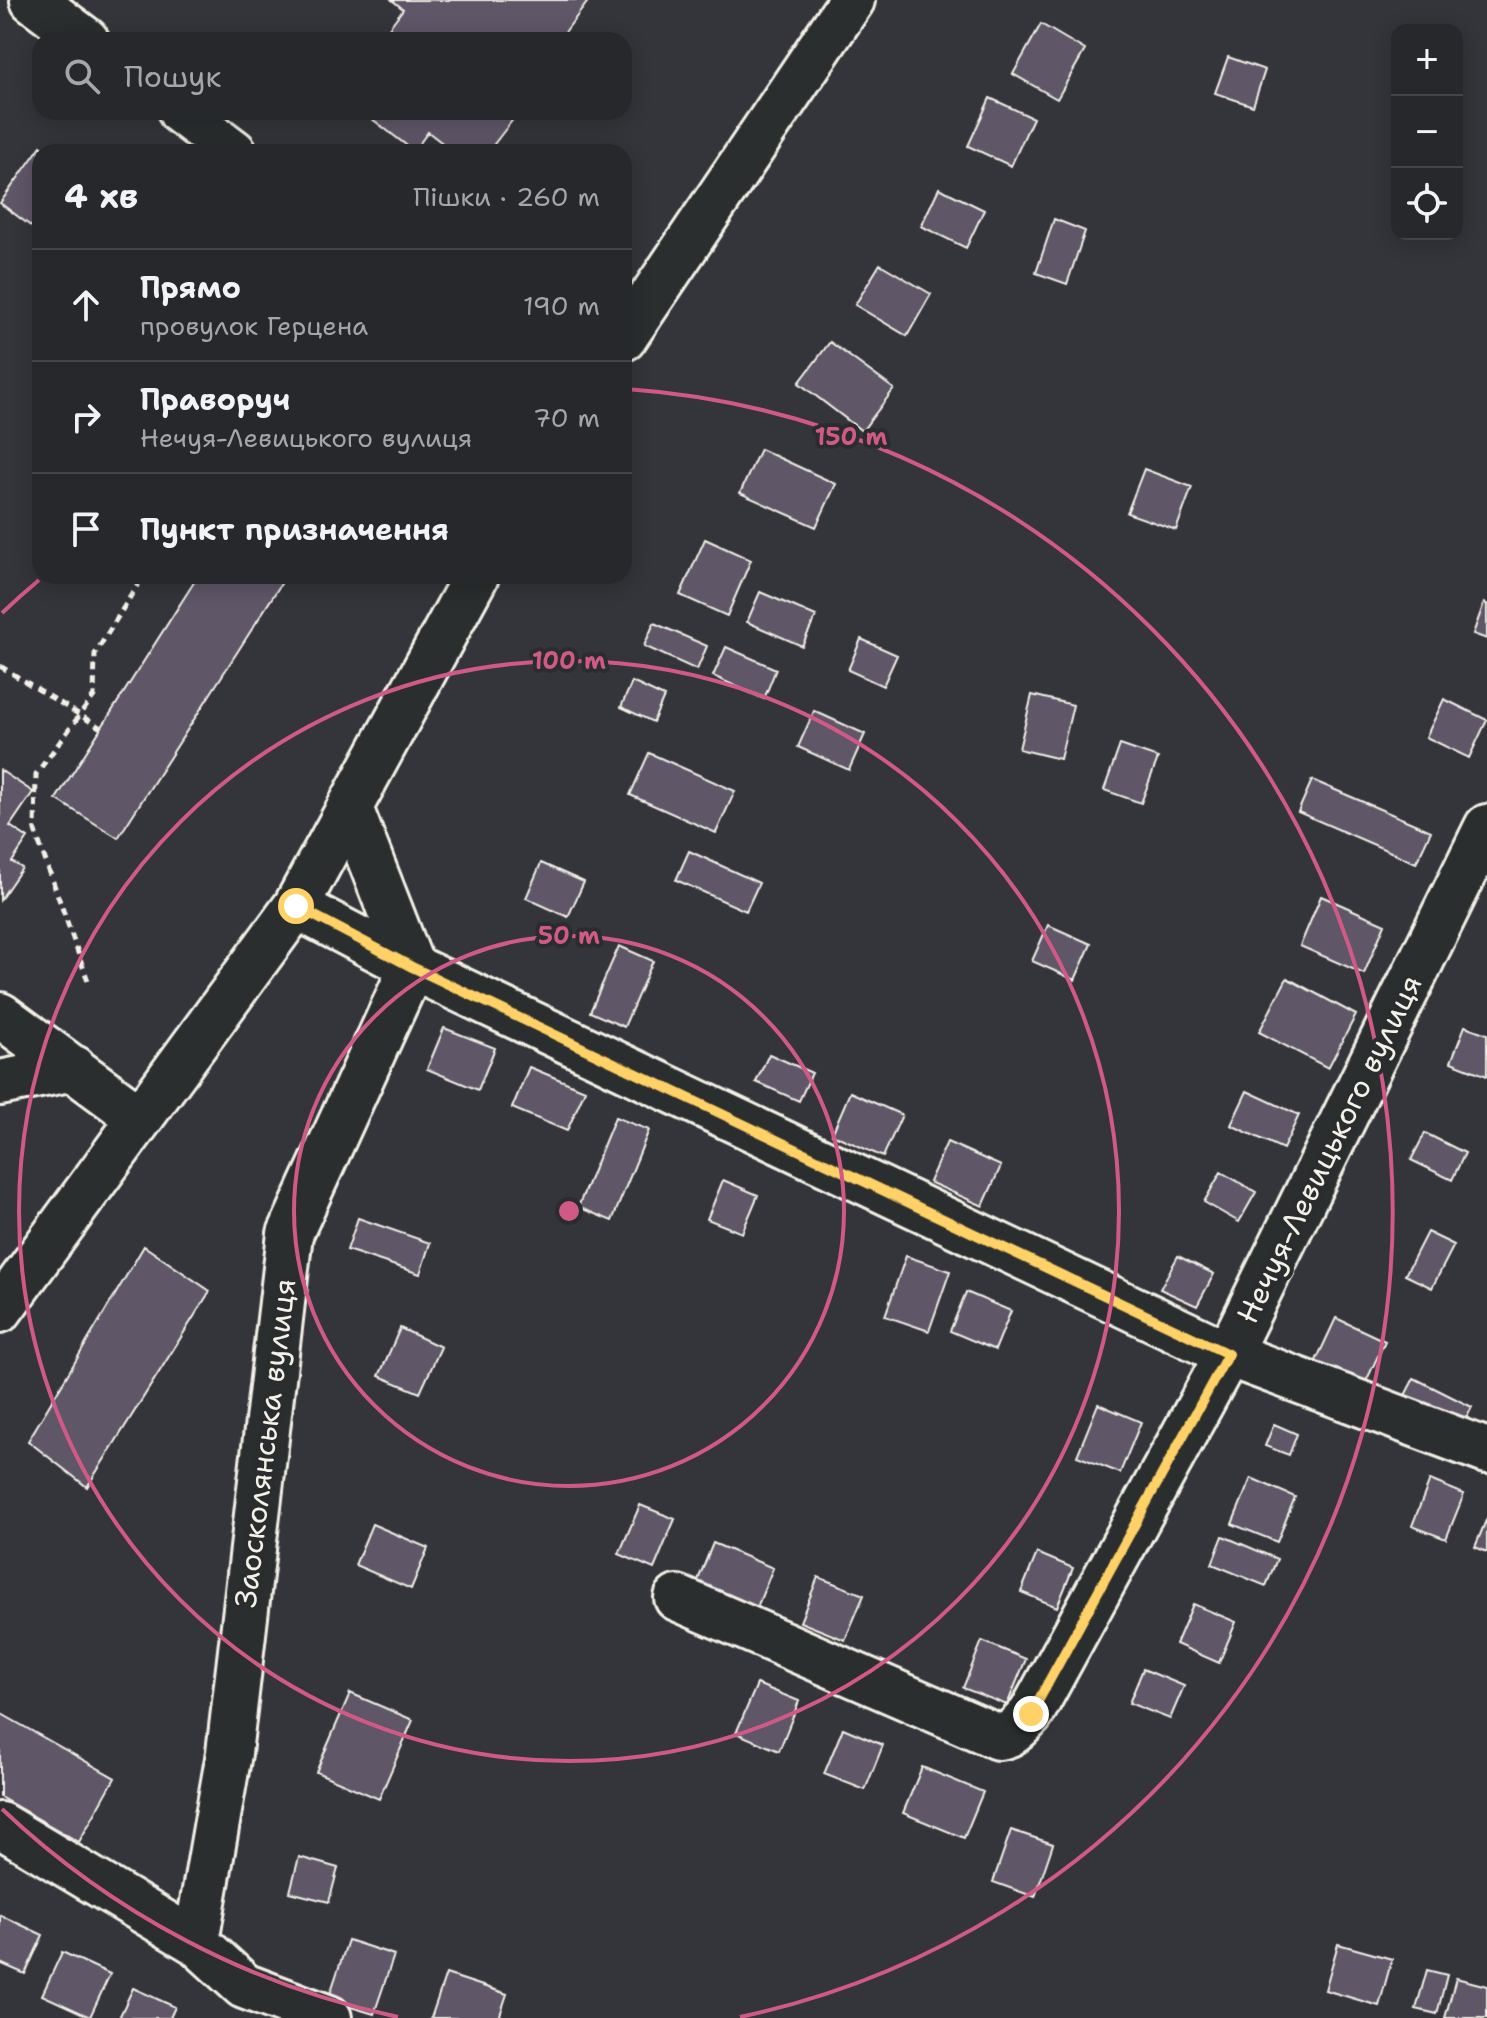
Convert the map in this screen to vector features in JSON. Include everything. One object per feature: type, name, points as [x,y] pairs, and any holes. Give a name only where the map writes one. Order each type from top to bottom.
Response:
[{"type":"street","points":[[33,0],[75,32]]},
{"type":"street","points":[[632,326],[852,0]]},
{"type":"street","points":[[192,120],[223,144]]},
{"type":"street","points":[[0,1310],[296,906],[472,584]]},
{"type":"street","points":[[350,808],[412,967]]},
{"type":"street","name":"Нечуя-Левицького вулиця","points":[[677,1598],[983,1731],[1007,1737],[1031,1714],[1228,1354],[1487,827]]},
{"type":"street","points":[[296,906],[412,967],[1228,1354],[1487,1451]]},
{"type":"street","name":"Заосколянська вулиця","points":[[196,1942],[229,1753],[290,1234],[412,967]]},
{"type":"street","points":[[0,1015],[140,1118]]},
{"type":"street","points":[[0,1083],[74,1068]]},
{"type":"street","points":[[0,1825],[196,1942],[244,1986],[329,2018]]},
{"type":"path","points":[[88,981],[35,831],[36,774],[94,696],[95,654],[138,584]]},
{"type":"path","points":[[0,666],[101,728]]},
{"type":"building","points":[[392,0],[589,0],[565,32],[386,32],[403,9]]},
{"type":"building","points":[[1041,24],[1085,50],[1057,99],[1013,74]]},
{"type":"building","points":[[1228,57],[1265,70],[1253,106],[1215,93]]},
{"type":"building","points":[[990,98],[1033,118],[1011,166],[968,146]]},
{"type":"building","points":[[373,120],[512,120],[494,144],[444,144],[428,132],[419,144],[405,144]]},
{"type":"building","points":[[32,159],[32,227],[0,203]]},
{"type":"building","points":[[939,188],[984,210],[966,248],[921,226]]},
{"type":"building","points":[[1054,219],[1085,231],[1067,284],[1036,273]]},
{"type":"building","points":[[880,264],[931,294],[907,336],[855,305]]},
{"type":"building","points":[[830,342],[894,389],[862,431],[799,383]]},
{"type":"building","points":[[760,449],[836,484],[816,527],[740,493]]},
{"type":"building","points":[[1144,469],[1192,487],[1176,530],[1127,513]]},
{"type":"building","points":[[705,539],[751,560],[727,616],[680,595]]},
{"type":"building","points":[[193,584],[281,584],[118,838],[56,799]]},
{"type":"building","points":[[760,592],[816,616],[802,646],[747,622]]},
{"type":"building","points":[[1484,603],[1487,604],[1487,639],[1473,634]]},
{"type":"building","points":[[654,623],[707,646],[697,670],[644,646]]},
{"type":"building","points":[[861,639],[897,655],[883,686],[848,670]]},
{"type":"building","points":[[726,647],[776,669],[764,699],[713,676]]},
{"type":"building","points":[[632,682],[664,697],[653,722],[621,707]]},
{"type":"building","points":[[1032,695],[1073,705],[1060,759],[1019,749]]},
{"type":"building","points":[[1444,699],[1487,720],[1469,758],[1426,737]]},
{"type":"building","points":[[814,711],[865,734],[849,770],[798,747]]},
{"type":"building","points":[[1120,745],[1158,758],[1141,803],[1104,790]]},
{"type":"building","points":[[649,753],[735,791],[716,833],[630,795]]},
{"type":"building","points":[[0,770],[33,792],[10,826],[28,838],[12,862],[22,868],[0,900]]},
{"type":"building","points":[[1312,780],[1431,831],[1416,863],[1298,812]]},
{"type":"building","points":[[689,851],[759,883],[746,911],[676,880]]},
{"type":"building","points":[[541,863],[584,882],[568,917],[526,898]]},
{"type":"building","points":[[1321,896],[1385,924],[1364,974],[1300,946]]},
{"type":"building","points":[[1048,925],[1091,944],[1075,980],[1032,961]]},
{"type":"building","points":[[619,946],[653,961],[624,1027],[590,1012]]},
{"type":"building","points":[[1287,978],[1356,1015],[1328,1068],[1259,1032]]},
{"type":"building","points":[[1465,1026],[1487,1034],[1487,1076],[1451,1062]]},
{"type":"building","points":[[444,1028],[495,1048],[478,1090],[427,1069]]},
{"type":"building","points":[[769,1054],[812,1073],[799,1101],[756,1082]]},
{"type":"building","points":[[529,1067],[585,1090],[567,1131],[512,1108]]},
{"type":"building","points":[[1247,1091],[1299,1115],[1283,1149],[1231,1125]]},
{"type":"building","points":[[850,1092],[902,1115],[883,1157],[832,1134]]},
{"type":"building","points":[[615,1117],[649,1130],[612,1221],[578,1207]]},
{"type":"building","points":[[1425,1133],[1465,1153],[1452,1180],[1411,1160]]},
{"type":"building","points":[[947,1142],[1001,1166],[983,1206],[929,1182]]},
{"type":"building","points":[[1221,1172],[1256,1192],[1239,1222],[1204,1202]]},
{"type":"building","points":[[723,1180],[758,1195],[742,1233],[707,1219]]},
{"type":"building","points":[[358,1218],[430,1243],[420,1274],[347,1250]]},
{"type":"building","points":[[1427,1232],[1454,1245],[1432,1288],[1405,1275]]},
{"type":"building","points":[[144,1246],[210,1291],[87,1487],[28,1441]]},
{"type":"building","points":[[906,1256],[950,1271],[929,1331],[885,1316]]},
{"type":"building","points":[[1178,1256],[1214,1274],[1197,1306],[1160,1289]]},
{"type":"building","points":[[966,1292],[1011,1311],[995,1350],[950,1331]]},
{"type":"building","points":[[1336,1318],[1385,1341],[1363,1388],[1314,1365]]},
{"type":"building","points":[[400,1328],[441,1347],[420,1393],[379,1376]]},
{"type":"building","points":[[1414,1378],[1472,1407],[1458,1435],[1400,1405]]},
{"type":"building","points":[[1098,1404],[1141,1422],[1120,1473],[1077,1456]]},
{"type":"building","points":[[1274,1424],[1297,1434],[1289,1455],[1265,1446]]},
{"type":"building","points":[[1251,1478],[1295,1497],[1277,1542],[1232,1524]]},
{"type":"building","points":[[1430,1480],[1464,1494],[1446,1539],[1412,1526]]},
{"type":"building","points":[[640,1505],[675,1519],[654,1569],[619,1554]]},
{"type":"building","points":[[1487,1518],[1487,1552],[1475,1547]]},
{"type":"building","points":[[372,1524],[428,1548],[411,1589],[355,1565]]},
{"type":"building","points":[[1223,1536],[1277,1559],[1266,1586],[1212,1564]]},
{"type":"building","points":[[713,1543],[773,1568],[756,1610],[696,1585]]},
{"type":"building","points":[[1037,1553],[1073,1568],[1057,1607],[1021,1592]]},
{"type":"building","points":[[818,1577],[864,1595],[845,1640],[800,1622]]},
{"type":"building","points":[[1193,1604],[1236,1622],[1219,1663],[1176,1644]]},
{"type":"building","points":[[982,1641],[1026,1659],[1007,1705],[963,1688]]},
{"type":"building","points":[[1143,1669],[1184,1686],[1170,1719],[1129,1703]]},
{"type":"building","points":[[757,1684],[799,1701],[779,1751],[736,1733]]},
{"type":"building","points":[[350,1693],[413,1720],[379,1799],[316,1772]]},
{"type":"building","points":[[0,1713],[115,1778],[79,1842],[0,1797]]},
{"type":"building","points":[[843,1728],[883,1745],[865,1790],[824,1774]]},
{"type":"building","points":[[922,1767],[983,1792],[964,1838],[903,1813]]},
{"type":"building","points":[[1011,1830],[1053,1844],[1035,1897],[993,1882]]},
{"type":"building","points":[[299,1857],[338,1868],[329,1902],[290,1892]]},
{"type":"building","points":[[0,1915],[43,1935],[25,1974],[0,1963]]},
{"type":"building","points":[[348,1940],[394,1955],[374,2014],[328,2000]]},
{"type":"building","points":[[1338,1944],[1392,1959],[1379,2006],[1325,1990]]},
{"type":"building","points":[[62,1952],[110,1974],[90,2017],[42,1995]]},
{"type":"building","points":[[1427,1970],[1447,1975],[1437,2014],[1416,2009]]},
{"type":"building","points":[[446,1974],[507,1994],[499,2018],[431,2018]]},
{"type":"building","points":[[1456,1978],[1487,1986],[1487,2018],[1445,2018]]},
{"type":"building","points":[[133,1988],[175,2007],[170,2018],[119,2018]]},
{"type":"route","points":[[296,906],[412,967],[1228,1354],[1031,1714]]}]
